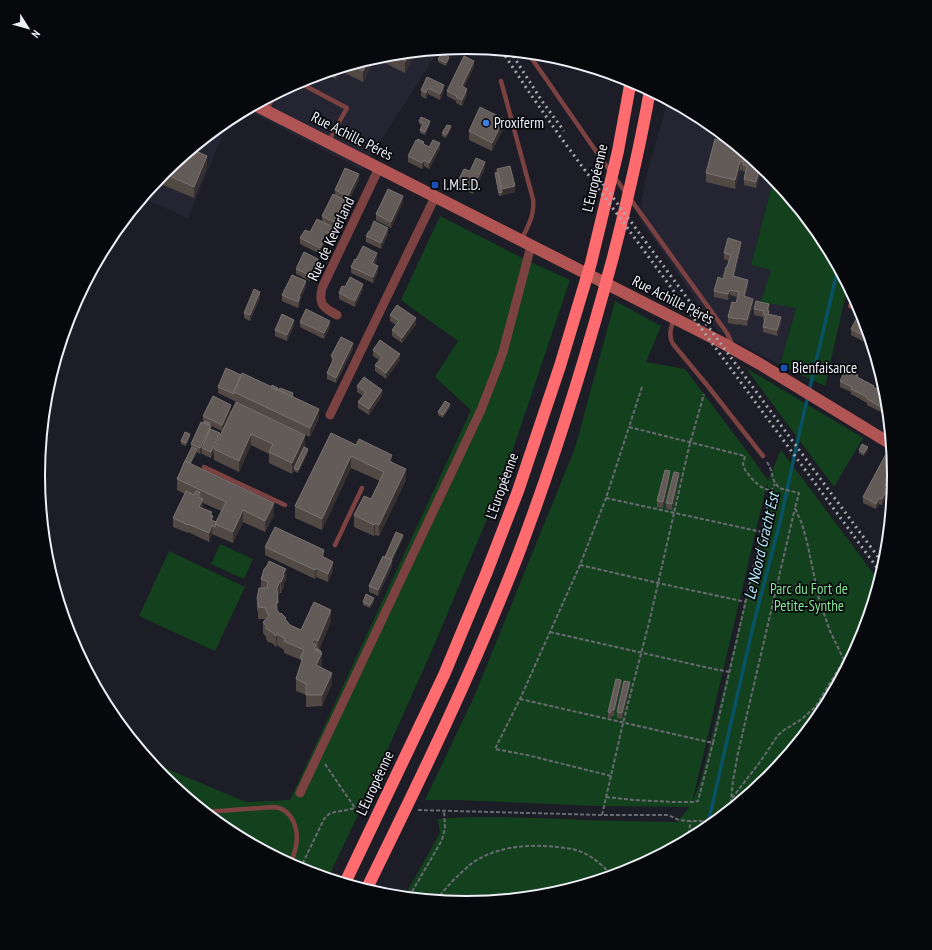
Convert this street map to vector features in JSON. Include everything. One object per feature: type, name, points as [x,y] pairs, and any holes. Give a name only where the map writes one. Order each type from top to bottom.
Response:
[{"type":"highway","name":"L'Européenne","points":[[347,879],[444,675],[495,553],[518,491],[578,307],[604,210],[622,131],[630,87]]},
{"type":"highway","points":[[369,885],[414,792],[466,678],[517,555],[541,492],[563,430],[597,316],[620,231],[638,153],[649,96]]},
{"type":"highway","points":[[638,153],[655,98]]},
{"type":"street","name":"Rue Achille Pérès","points":[[260,108],[674,318],[760,364],[885,441]]},
{"type":"street","name":"Rue de Keverland","points":[[337,315],[322,304],[320,297],[322,288],[379,168]]},
{"type":"street","points":[[330,415],[435,197]]},
{"type":"street","points":[[300,793],[465,445],[489,390],[503,352],[526,243]]},
{"type":"lane","points":[[533,60],[595,150],[727,333],[734,350]]},
{"type":"lane","points":[[501,81],[533,200],[534,210],[526,243]]},
{"type":"lane","points":[[305,86],[347,108],[328,142]]},
{"type":"lane","points":[[266,111],[271,102]]},
{"type":"lane","points":[[674,318],[670,332],[671,340],[763,456]]},
{"type":"lane","points":[[204,467],[285,505]]},
{"type":"lane","points":[[334,545],[362,488]]},
{"type":"lane","points":[[213,811],[274,807],[282,809],[288,814],[295,826],[296,846],[292,858]]},
{"type":"path","points":[[602,815],[658,583],[690,442],[707,385]]},
{"type":"path","points":[[611,776],[495,748],[520,699],[580,565],[606,498],[642,387]]},
{"type":"path","points":[[629,427],[744,456],[743,464],[753,480],[761,488],[771,491]]},
{"type":"path","points":[[731,802],[738,753],[799,493],[779,488],[775,484],[770,467],[763,456]]},
{"type":"path","points":[[606,797],[674,802],[698,801],[730,672],[771,491],[775,484]]},
{"type":"path","points":[[606,498],[762,532]]},
{"type":"path","points":[[731,799],[760,762],[778,735],[802,719],[816,706],[844,660],[822,609],[808,542],[795,508]]},
{"type":"path","points":[[580,565],[746,602]]},
{"type":"path","points":[[550,632],[730,672]]},
{"type":"path","points":[[520,699],[713,743]]},
{"type":"path","points":[[303,863],[324,819],[332,813],[355,808],[318,754]]},
{"type":"path","points":[[412,892],[442,840],[445,828],[444,810],[602,815],[668,815],[679,820],[706,821]]},
{"type":"path","points":[[689,832],[691,821]]},
{"type":"path","points":[[440,895],[451,882],[473,862],[496,852],[522,846],[551,846],[573,850],[592,858],[609,871]]},
{"type":"shaded area","points":[[436,55],[362,170],[251,113],[280,97],[331,76],[384,62]]},
{"type":"shaded area","points":[[667,105],[700,125],[722,141],[744,158],[772,185],[751,265],[771,269],[796,307],[780,365],[718,332],[639,218],[645,180]]},
{"type":"shaded area","points":[[225,130],[188,218],[147,200],[188,158]]},
{"type":"green space","points":[[772,185],[783,197],[816,241],[831,264],[846,294],[825,386],[780,365],[796,308],[761,302],[771,270],[751,265]]},
{"type":"green space","points":[[440,216],[522,258],[570,280],[500,488],[436,641],[365,800],[330,874],[280,853],[255,840],[232,825],[188,792],[162,767],[246,802],[290,800],[471,410],[435,377],[458,341],[401,300]]},
{"type":"green space","name":"Parc du Fort de Petite-Synthe","points":[[615,301],[661,326],[646,362],[685,369],[768,481],[781,450],[875,576],[865,610],[844,661],[831,686],[816,709],[783,753],[744,792],[700,825],[676,840],[652,853],[601,874],[548,888],[494,895],[466,896],[407,891],[440,833],[438,819],[501,817],[677,822],[690,807],[598,806],[425,800],[474,697],[575,448]],"holes":[[[767,483],[769,494],[745,602],[701,780],[692,803]]]},
{"type":"green space","points":[[746,368],[863,438],[834,487]]},
{"type":"green space","points":[[220,544],[253,559],[244,579],[211,564]]},
{"type":"green space","points":[[169,551],[245,587],[215,651],[139,616]]},
{"type":"building","points":[[441,55],[445,55],[449,57],[446,63],[438,59]]},
{"type":"building","points":[[464,56],[474,61],[462,86],[467,89],[462,100],[447,91]]},
{"type":"building","points":[[365,66],[363,71],[357,68]]},
{"type":"building","points":[[427,77],[444,85],[440,94],[428,88],[426,93],[421,90]]},
{"type":"building","points":[[480,107],[504,119],[492,143],[469,131]]},
{"type":"building","points":[[421,117],[430,121],[425,132],[420,130],[423,123],[419,121]]},
{"type":"building","points":[[447,125],[451,126],[446,135],[442,133]]},
{"type":"building","points":[[418,139],[424,142],[423,144],[417,140]]},
{"type":"building","points":[[715,139],[722,141],[744,158],[743,162],[740,161],[735,180],[706,173]]},
{"type":"building","points":[[416,140],[429,147],[433,140],[440,143],[429,163],[424,160],[422,163],[408,156]]},
{"type":"building","points":[[197,151],[207,156],[194,187],[169,176]]},
{"type":"building","points":[[476,158],[485,162],[473,188],[458,181],[464,169],[470,171]]},
{"type":"building","points":[[745,159],[759,172],[756,182],[744,179],[747,166],[743,165]]},
{"type":"building","points":[[510,166],[515,186],[502,189],[497,169]]},
{"type":"building","points":[[345,168],[359,174],[348,196],[335,190]]},
{"type":"building","points":[[497,172],[502,192],[499,193],[495,173]]},
{"type":"building","points":[[388,189],[403,196],[391,222],[376,214]]},
{"type":"building","points":[[333,194],[346,201],[336,223],[322,216]]},
{"type":"building","points":[[317,219],[333,227],[330,233],[327,232],[320,248],[300,238],[305,230],[310,232]]},
{"type":"building","points":[[374,221],[388,228],[381,243],[366,236]]},
{"type":"building","points":[[728,238],[741,242],[733,276],[748,280],[744,296],[753,299],[747,320],[728,317],[732,302],[736,303],[739,292],[730,290],[728,294],[714,291],[718,277],[723,279],[731,255],[724,253]]},
{"type":"building","points":[[363,246],[377,253],[372,263],[378,266],[373,277],[351,267]]},
{"type":"building","points":[[304,252],[318,259],[310,275],[296,269]]},
{"type":"building","points":[[292,275],[306,281],[299,296],[298,302],[282,295]]},
{"type":"building","points":[[350,277],[363,284],[355,301],[339,293],[342,286],[345,287]]},
{"type":"building","points":[[254,289],[260,292],[250,315],[244,313]]},
{"type":"building","points":[[756,301],[769,304],[767,310],[769,311],[768,314],[781,317],[777,330],[763,327],[766,315],[763,314],[764,311],[754,309]]},
{"type":"building","points":[[397,305],[416,318],[402,338],[392,330],[399,321],[390,315]]},
{"type":"building","points":[[306,309],[330,321],[324,333],[300,322]]},
{"type":"building","points":[[282,314],[294,320],[287,335],[275,330]]},
{"type":"building","points":[[857,318],[863,335],[851,329]]},
{"type":"building","points":[[341,337],[353,343],[336,378],[327,373],[334,358],[331,356]]},
{"type":"building","points":[[380,340],[400,354],[386,373],[375,365],[382,357],[373,350]]},
{"type":"building","points":[[226,368],[241,375],[234,394],[218,387]]},
{"type":"building","points":[[846,369],[858,375],[857,377],[878,390],[881,407],[867,399],[867,397],[851,389],[852,387],[840,381]]},
{"type":"building","points":[[242,373],[319,409],[310,428],[234,392]]},
{"type":"building","points":[[364,377],[382,390],[369,409],[358,402],[366,392],[357,386]]},
{"type":"building","points":[[272,385],[278,388],[278,390],[271,387]]},
{"type":"building","points":[[280,388],[293,393],[292,397],[279,390]]},
{"type":"building","points":[[213,396],[231,405],[222,425],[203,416]]},
{"type":"building","points":[[445,401],[450,404],[443,415],[438,412]]},
{"type":"building","points":[[236,402],[305,435],[292,463],[269,452],[273,444],[251,434],[239,461],[214,449]]},
{"type":"building","points":[[205,421],[210,423],[209,425],[204,423]]},
{"type":"building","points":[[201,422],[211,426],[200,448],[191,444]]},
{"type":"building","points":[[210,429],[220,433],[211,452],[202,448]]},
{"type":"building","points":[[185,432],[190,434],[186,443],[181,441]]},
{"type":"building","points":[[331,433],[356,445],[359,439],[392,455],[389,461],[406,469],[379,525],[375,523],[374,525],[354,515],[364,496],[371,499],[384,472],[351,456],[322,519],[295,506]]},
{"type":"building","points":[[862,444],[868,447],[864,453],[859,450]]},
{"type":"building","points":[[192,447],[197,449],[190,463],[185,461]]},
{"type":"building","points":[[304,447],[308,449],[298,470],[294,468]]},
{"type":"building","points":[[886,454],[887,484],[884,488],[886,491],[882,499],[879,498],[876,504],[863,497]]},
{"type":"building","points":[[185,461],[274,503],[265,521],[243,510],[233,532],[215,524],[226,502],[177,479]]},
{"type":"building","points":[[665,470],[670,471],[663,502],[657,501]]},
{"type":"building","points":[[674,472],[679,473],[672,504],[666,503]]},
{"type":"building","points":[[186,491],[194,495],[196,491],[200,492],[198,497],[203,499],[199,507],[212,512],[210,515],[213,516],[211,520],[216,522],[215,527],[212,525],[209,533],[173,518]]},
{"type":"building","points":[[275,527],[324,550],[322,556],[333,562],[328,574],[316,568],[315,570],[265,547]]},
{"type":"building","points":[[396,532],[403,535],[391,560],[385,557]]},
{"type":"building","points":[[383,556],[392,560],[378,590],[369,586]]},
{"type":"building","points":[[269,561],[286,569],[277,588],[278,603],[276,603],[276,609],[286,618],[285,619],[290,625],[301,630],[314,602],[331,610],[318,641],[314,639],[312,643],[316,645],[314,649],[322,653],[316,665],[332,673],[322,695],[306,695],[306,684],[296,679],[302,660],[301,656],[304,650],[284,641],[285,639],[277,634],[276,636],[266,628],[263,622],[269,616],[266,608],[258,607],[257,598],[259,588],[267,588],[268,582],[261,579],[264,569]]},
{"type":"building","points":[[366,594],[374,598],[370,605],[363,602]]},
{"type":"building","points":[[616,679],[621,680],[614,710],[611,710],[610,713],[608,712]]},
{"type":"building","points":[[624,681],[630,682],[622,713],[617,712]]},
{"type":"waterway","name":"Le Noord Gracht Est","points":[[709,818],[754,622],[781,518],[836,275]]},
{"type":"railway","points":[[505,56],[559,135],[877,567]]},
{"type":"railway","points":[[514,57],[542,101],[564,131]]},
{"type":"railway","points":[[592,169],[879,558]]},
{"type":"place","name":"Proxiferm","points":[[486,123]]},
{"type":"place","name":"I.M.E.D.","points":[[435,185]]},
{"type":"place","name":"Bienfaisance","points":[[784,368]]}]
